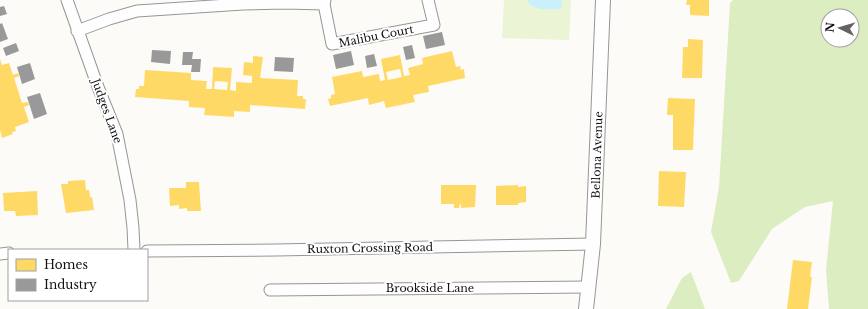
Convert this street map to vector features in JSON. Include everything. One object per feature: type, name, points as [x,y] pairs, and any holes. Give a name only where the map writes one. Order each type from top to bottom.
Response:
[{"type":"street","name":"Judges Lane","points":[[67,0],[77,31],[117,134],[130,200],[134,249]]},
{"type":"street","name":"Malibu Court","points":[[77,31],[109,19],[138,11],[243,4],[325,2],[332,44],[434,25],[428,0]]},
{"type":"street","name":"Bellona Avenue","points":[[586,309],[593,244],[602,0]]},
{"type":"street","name":"Ruxton Crossing Road","points":[[148,251],[593,244]]},
{"type":"street","name":"Brookside Lane","points":[[270,290],[589,287]]},
{"type":"green space","points":[[504,0],[571,0],[569,40],[502,38]]},
{"type":"green space","points":[[733,0],[868,0],[868,309],[829,309],[826,270],[833,201],[805,207],[772,229],[739,281],[731,283],[711,232],[719,187],[730,3]]},
{"type":"green space","points":[[691,272],[705,309],[666,309],[682,278]]},
{"type":"water","points":[[527,0],[562,0],[561,9],[537,8],[529,4]]},
{"type":"building: Homes","points":[[687,0],[709,0],[709,16],[690,15],[690,5],[686,5]]},
{"type":"building: Homes","points":[[688,39],[703,40],[702,78],[682,78],[683,47],[688,47]]},
{"type":"building: Homes","points":[[452,51],[456,67],[460,66],[461,70],[464,69],[465,78],[428,86],[429,92],[413,95],[415,102],[386,108],[384,101],[369,105],[368,98],[330,106],[328,99],[331,98],[331,95],[335,94],[332,77],[362,71],[363,77],[379,74],[380,81],[385,80],[381,59],[400,55],[404,76],[410,75],[408,68],[423,64],[422,58]],"holes":[[[400,69],[402,77],[388,80],[386,72]]]},
{"type":"building: Homes","points":[[253,56],[263,57],[260,78],[298,80],[297,96],[303,96],[303,99],[306,99],[305,109],[250,105],[250,112],[234,111],[234,117],[204,115],[205,108],[189,107],[189,101],[135,97],[136,89],[139,89],[139,86],[144,86],[145,70],[191,73],[191,80],[207,81],[206,89],[212,89],[213,67],[232,68],[230,90],[236,91],[236,82],[252,83],[252,76],[243,75],[244,62],[253,63]],"holes":[[[215,81],[228,82],[227,90],[214,89]]]},
{"type":"building: Homes","points":[[0,59],[2,65],[9,63],[13,75],[18,73],[19,76],[14,78],[22,103],[28,102],[29,105],[24,107],[29,122],[15,127],[16,131],[12,132],[13,134],[2,138],[0,130]]},
{"type":"building: Homes","points":[[668,98],[695,99],[693,150],[673,150],[673,115],[667,115]]},
{"type":"building: Homes","points":[[659,171],[686,172],[684,207],[658,206]]},
{"type":"building: Homes","points":[[85,180],[86,190],[89,190],[90,197],[92,197],[94,210],[66,213],[61,184],[68,184],[68,181]]},
{"type":"building: Homes","points":[[186,182],[199,182],[201,211],[187,211],[187,208],[179,209],[179,205],[170,206],[169,188],[186,188]]},
{"type":"building: Homes","points":[[441,185],[476,185],[475,207],[461,208],[460,204],[459,208],[454,208],[454,204],[441,204]]},
{"type":"building: Homes","points":[[518,185],[518,187],[526,186],[526,202],[518,203],[518,205],[496,205],[496,186]]},
{"type":"building: Homes","points":[[37,191],[38,215],[16,216],[15,211],[4,211],[3,193]]},
{"type":"building: Homes","points":[[793,260],[812,262],[810,277],[812,277],[808,309],[787,309]]},
{"type":"building: Industry","points":[[4,6],[7,14],[0,16],[0,7]]},
{"type":"building: Industry","points":[[2,23],[8,39],[0,42],[0,24]]},
{"type":"building: Industry","points":[[442,32],[445,45],[426,49],[423,36]]},
{"type":"building: Industry","points":[[16,43],[19,51],[6,56],[3,48]]},
{"type":"building: Industry","points":[[412,45],[415,58],[406,60],[403,47]]},
{"type":"building: Industry","points":[[152,50],[171,51],[170,64],[151,62]]},
{"type":"building: Industry","points":[[351,51],[354,65],[336,69],[333,55]]},
{"type":"building: Industry","points":[[183,52],[193,52],[192,59],[201,59],[200,72],[191,72],[192,65],[182,65]]},
{"type":"building: Industry","points":[[374,54],[377,66],[367,68],[365,56]]},
{"type":"building: Industry","points":[[275,57],[294,58],[293,72],[274,71]]},
{"type":"building: Industry","points":[[30,63],[35,79],[22,84],[17,67]]},
{"type":"building: Industry","points":[[40,93],[47,114],[34,119],[27,97]]}]
